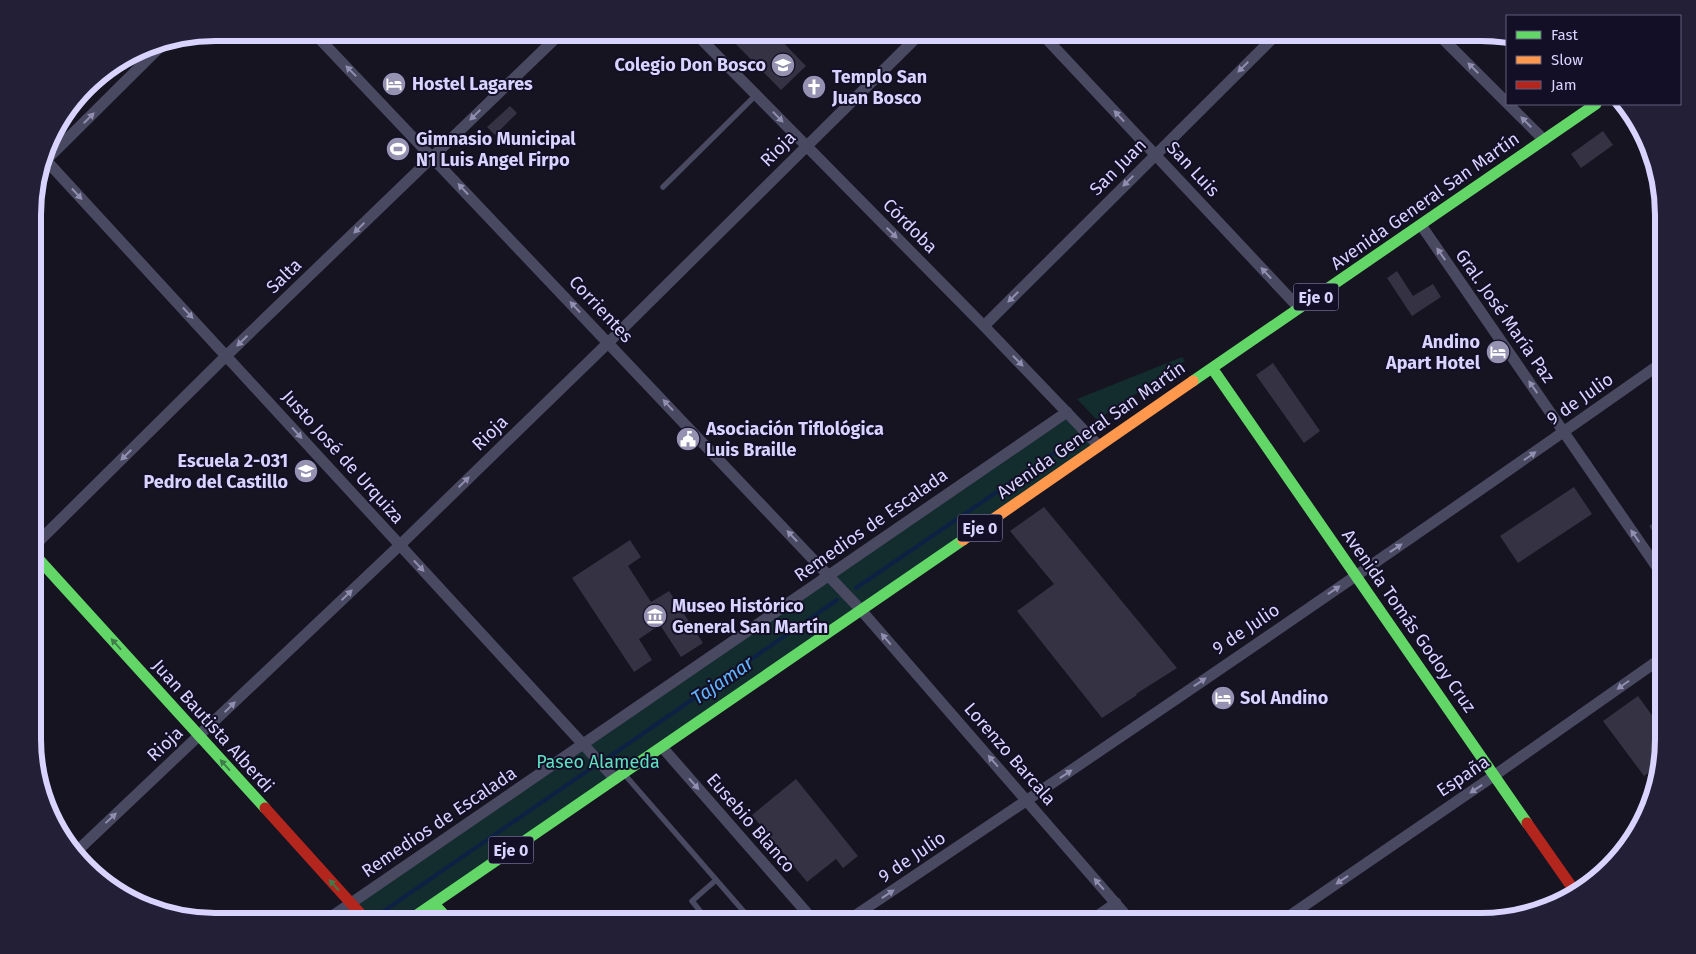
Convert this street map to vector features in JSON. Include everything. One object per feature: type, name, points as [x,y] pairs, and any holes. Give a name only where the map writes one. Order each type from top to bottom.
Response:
[{"type":"main road","name":"Avenida General San Martín","points":[[421,913],[1595,105]]},
{"type":"main road","name":"Avenida Tomás Godoy Cruz","points":[[1212,368],[1572,887]]},
{"type":"main road","name":"Juan Bautista Alberdi","points":[[41,562],[359,913]]},
{"type":"main road","points":[[434,904],[442,913]]},
{"type":"street","name":"Corrientes","points":[[323,41],[861,610]]},
{"type":"street","name":"Salta","points":[[41,539],[227,355],[552,41]]},
{"type":"street","name":"Córdoba","points":[[704,41],[984,326],[1099,446]]},
{"type":"street","name":"Rioja","points":[[81,848],[400,545],[609,342],[912,41]]},
{"type":"street","name":"San Luis","points":[[1049,41],[1299,308]]},
{"type":"street","name":"San Juan","points":[[984,326],[1269,41]]},
{"type":"street","points":[[1446,41],[1506,101]]},
{"type":"street","points":[[54,152],[154,53]]},
{"type":"street","points":[[1510,105],[1544,140]]},
{"type":"street","name":"Justo José de Urquiza","points":[[49,165],[227,355],[583,744],[619,777]]},
{"type":"street","name":"Gral. José María Paz","points":[[1421,225],[1654,563]]},
{"type":"street","name":"9 de Julio","points":[[860,912],[1356,575],[1654,368]]},
{"type":"street","name":"Remedios de Escalada","points":[[338,913],[1066,412]]},
{"type":"street","name":"Lorenzo Barcala","points":[[861,610],[1124,912]]},
{"type":"street","name":"España","points":[[1295,912],[1495,776],[1654,663]]},
{"type":"street","name":"Eusebio Blanco","points":[[662,746],[807,913]]},
{"type":"street","points":[[1103,912],[1116,903]]},
{"type":"lane","points":[[663,187],[756,95]]},
{"type":"lane","points":[[619,777],[745,913]]},
{"type":"lane","points":[[701,913],[692,901],[716,880]]},
{"type":"green space","points":[[1182,357],[1185,361],[1097,420],[1077,399]]},
{"type":"green space","name":"Paseo Alameda","points":[[1067,412],[1099,446],[420,913],[337,913]]},
{"type":"building","points":[[733,41],[782,41],[806,66],[781,90]]},
{"type":"building","points":[[510,106],[517,113],[495,135],[487,127]]},
{"type":"building","points":[[1603,131],[1613,145],[1581,168],[1571,154]]},
{"type":"building","points":[[1397,271],[1413,296],[1433,284],[1441,297],[1412,316],[1387,278]]},
{"type":"building","points":[[1273,363],[1320,431],[1304,443],[1256,375]]},
{"type":"building","points":[[1574,487],[1592,514],[1518,563],[1500,536]]},
{"type":"building","points":[[1044,507],[1177,668],[1102,718],[1017,611],[1054,584],[1010,531]]},
{"type":"building","points":[[1654,522],[1654,534],[1649,526]]},
{"type":"building","points":[[630,540],[641,557],[628,566],[651,602],[669,591],[703,643],[681,657],[660,625],[639,639],[652,660],[634,672],[572,578]]},
{"type":"building","points":[[1638,696],[1654,718],[1654,750],[1651,771],[1644,776],[1603,721]]},
{"type":"building","points":[[796,779],[858,856],[843,868],[836,859],[807,882],[752,815]]},
{"type":"waterway","name":"Tajamar","points":[[856,588],[1076,438]]},
{"type":"waterway","name":"Tajamar","points":[[606,759],[837,600]]},
{"type":"waterway","name":"Tajamar","points":[[381,913],[593,767]]},
{"type":"traffic: fast","points":[[1193,381],[1595,105]]},
{"type":"traffic: fast","points":[[1212,368],[1527,823]]},
{"type":"traffic: fast","points":[[420,913],[963,540]]},
{"type":"traffic: fast","points":[[41,562],[265,808]]},
{"type":"traffic: fast","points":[[434,904],[442,913]]},
{"type":"traffic: slow","points":[[963,540],[1193,381]]},
{"type":"traffic: jam","points":[[265,808],[360,913]]},
{"type":"traffic: jam","points":[[1527,823],[1572,887]]},
{"type":"place","name":"Colegio Don Bosco","points":[[783,65]]},
{"type":"place","name":"Hostel Lagares","points":[[394,84]]},
{"type":"place","name":"Templo San Juan Bosco","points":[[814,87]]},
{"type":"place","name":"Gimnasio Municipal N1 Luis Angel Firpo","points":[[398,149]]},
{"type":"place","name":"Andino Apart Hotel","points":[[1498,352]]},
{"type":"place","name":"Asociación Tiflológica Luis Braille","points":[[688,439]]},
{"type":"place","name":"Escuela 2-031 Pedro del Castillo","points":[[306,471]]},
{"type":"place","name":"Museo Histórico General San Martín","points":[[655,616]]},
{"type":"place","name":"Sol Andino","points":[[1223,698]]}]
